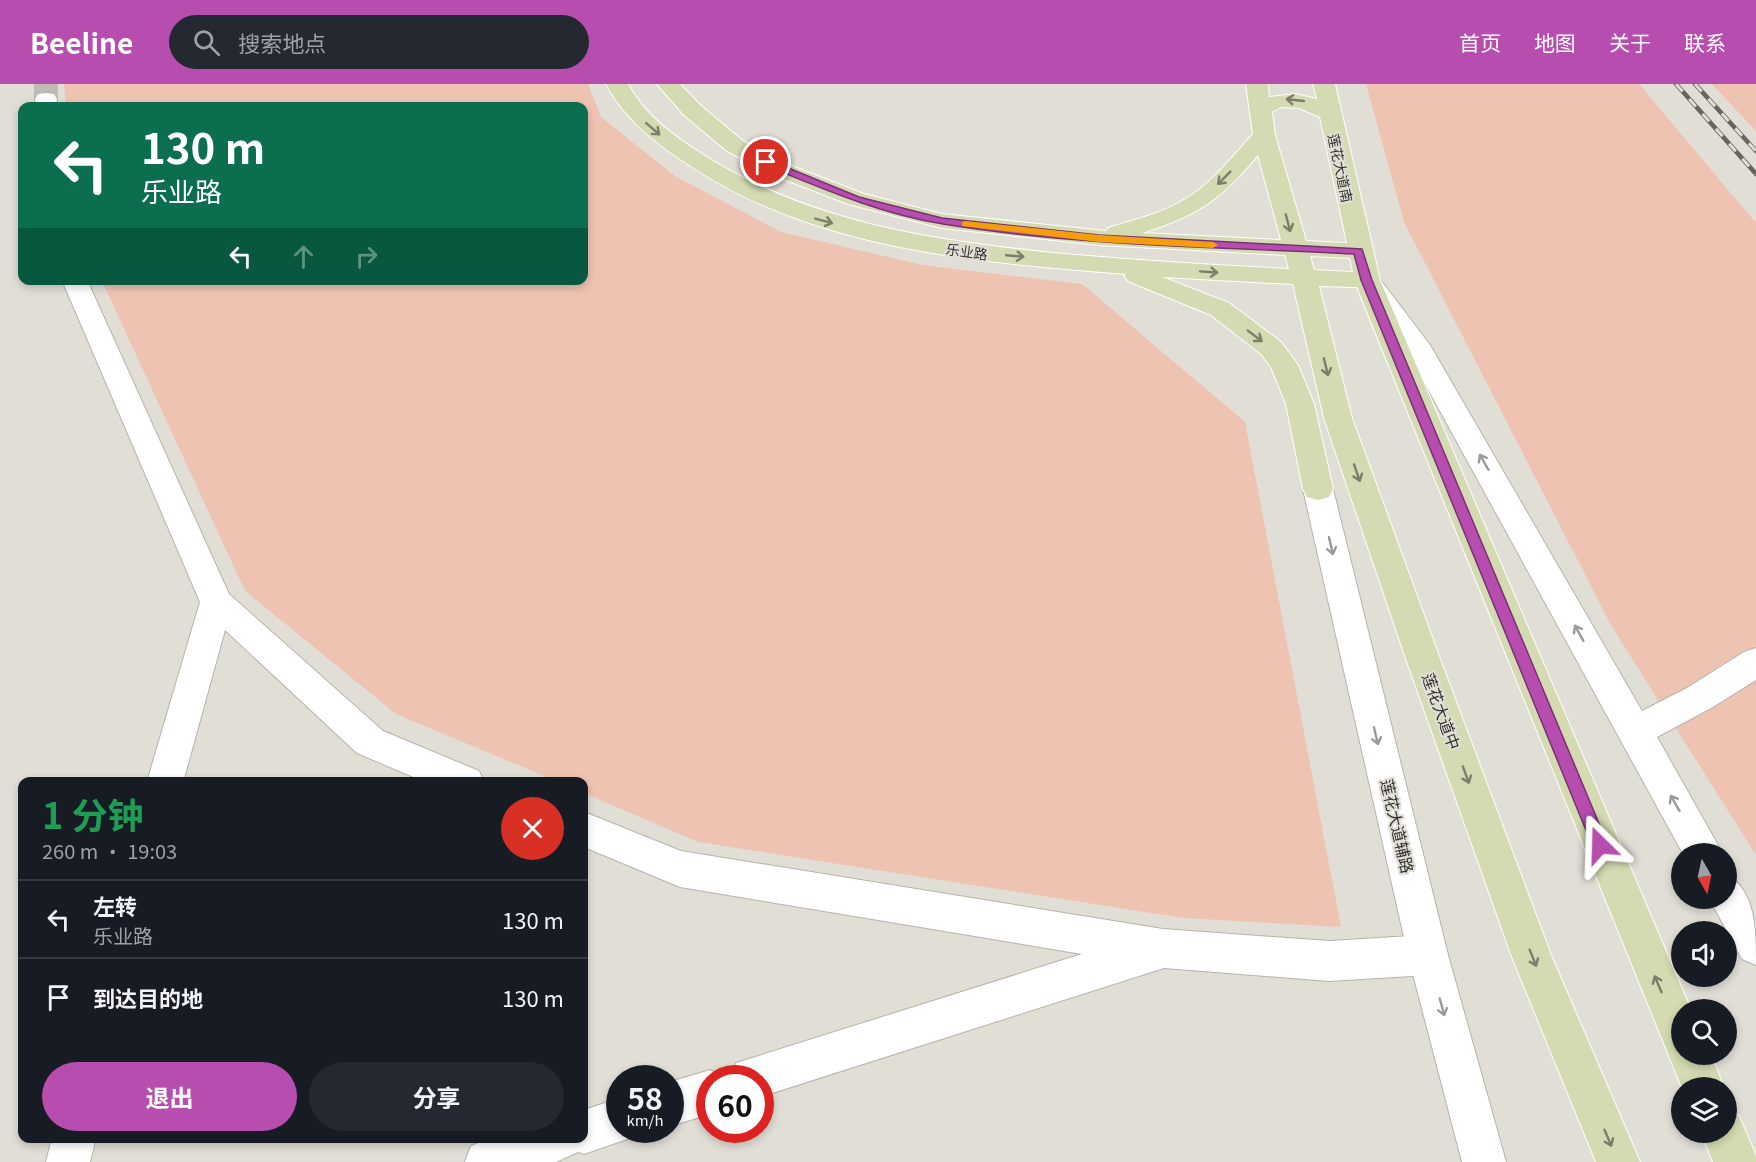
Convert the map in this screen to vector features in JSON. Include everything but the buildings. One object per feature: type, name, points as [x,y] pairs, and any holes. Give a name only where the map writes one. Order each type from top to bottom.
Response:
[{"type":"main road","name":"乐业路","points":[[617,84],[634,110],[651,128],[700,165],[755,196],[804,215],[899,241],[992,254],[1109,265],[1304,278],[1363,266]]},
{"type":"main road","name":"乐业路","points":[[668,84],[692,110],[735,146],[781,170],[856,199],[942,221],[1099,238],[1295,250],[1363,266]]},
{"type":"main road","points":[[1257,84],[1264,135],[1295,250]]},
{"type":"main road","name":"莲花大道南","points":[[1324,84],[1363,266]]},
{"type":"main road","points":[[1260,109],[1272,102],[1284,99],[1299,100],[1330,113]]},
{"type":"main road","points":[[1099,238],[1160,219],[1198,202],[1264,135]]},
{"type":"main road","name":"莲花大道中","points":[[1295,250],[1338,418],[1426,667],[1532,957],[1618,1162]]},
{"type":"main road","points":[[1109,265],[1220,309],[1271,348],[1284,364],[1300,404],[1318,489]]},
{"type":"main road","points":[[1363,266],[1671,1011]]},
{"type":"main road","points":[[1318,489],[1338,418]]},
{"type":"main road","points":[[1728,1143],[1736,1162]]},
{"type":"street","points":[[1363,266],[1417,345],[1698,843]]},
{"type":"street","points":[[76,285],[216,602],[370,742],[454,777]]},
{"type":"street","name":"莲花大道辅路","points":[[1318,489],[1428,956],[1484,1162]]},
{"type":"street","points":[[166,777],[216,602]]},
{"type":"street","points":[[1635,732],[1699,698],[1756,662]]},
{"type":"street","points":[[588,831],[680,869],[1164,948],[1329,961],[1428,956]]},
{"type":"street","points":[[1735,909],[1756,945]]},
{"type":"street","points":[[774,1071],[1164,948]]},
{"type":"street","points":[[588,1130],[606,1124]]},
{"type":"street","points":[[68,1162],[73,1143]]},
{"type":"street","points":[[487,1162],[546,1143]]},
{"type":"shaded area","points":[[64,84],[588,84],[601,117],[675,176],[781,232],[922,265],[1082,284],[1245,422],[1341,927],[1183,918],[698,842],[588,795],[588,777],[546,777],[396,714],[245,591],[104,285],[588,285],[588,102],[66,102]]},
{"type":"shaded area","points":[[1366,84],[1639,84],[1756,223],[1756,855],[1612,627],[1404,222]]},
{"type":"shaded area","points":[[1712,84],[1756,84],[1756,131]]},
{"type":"tunnel","points":[[46,84],[46,99]]},
{"type":"railway","points":[[1676,84],[1756,174]]},
{"type":"railway","points":[[1695,84],[1756,151]]},
{"type":"slow traffic","points":[[965,224],[1099,238],[1213,245]]},
{"type":"route","points":[[766,162],[856,199],[942,221],[1099,238],[1295,250],[1359,251],[1366,280],[1600,845]]}]
